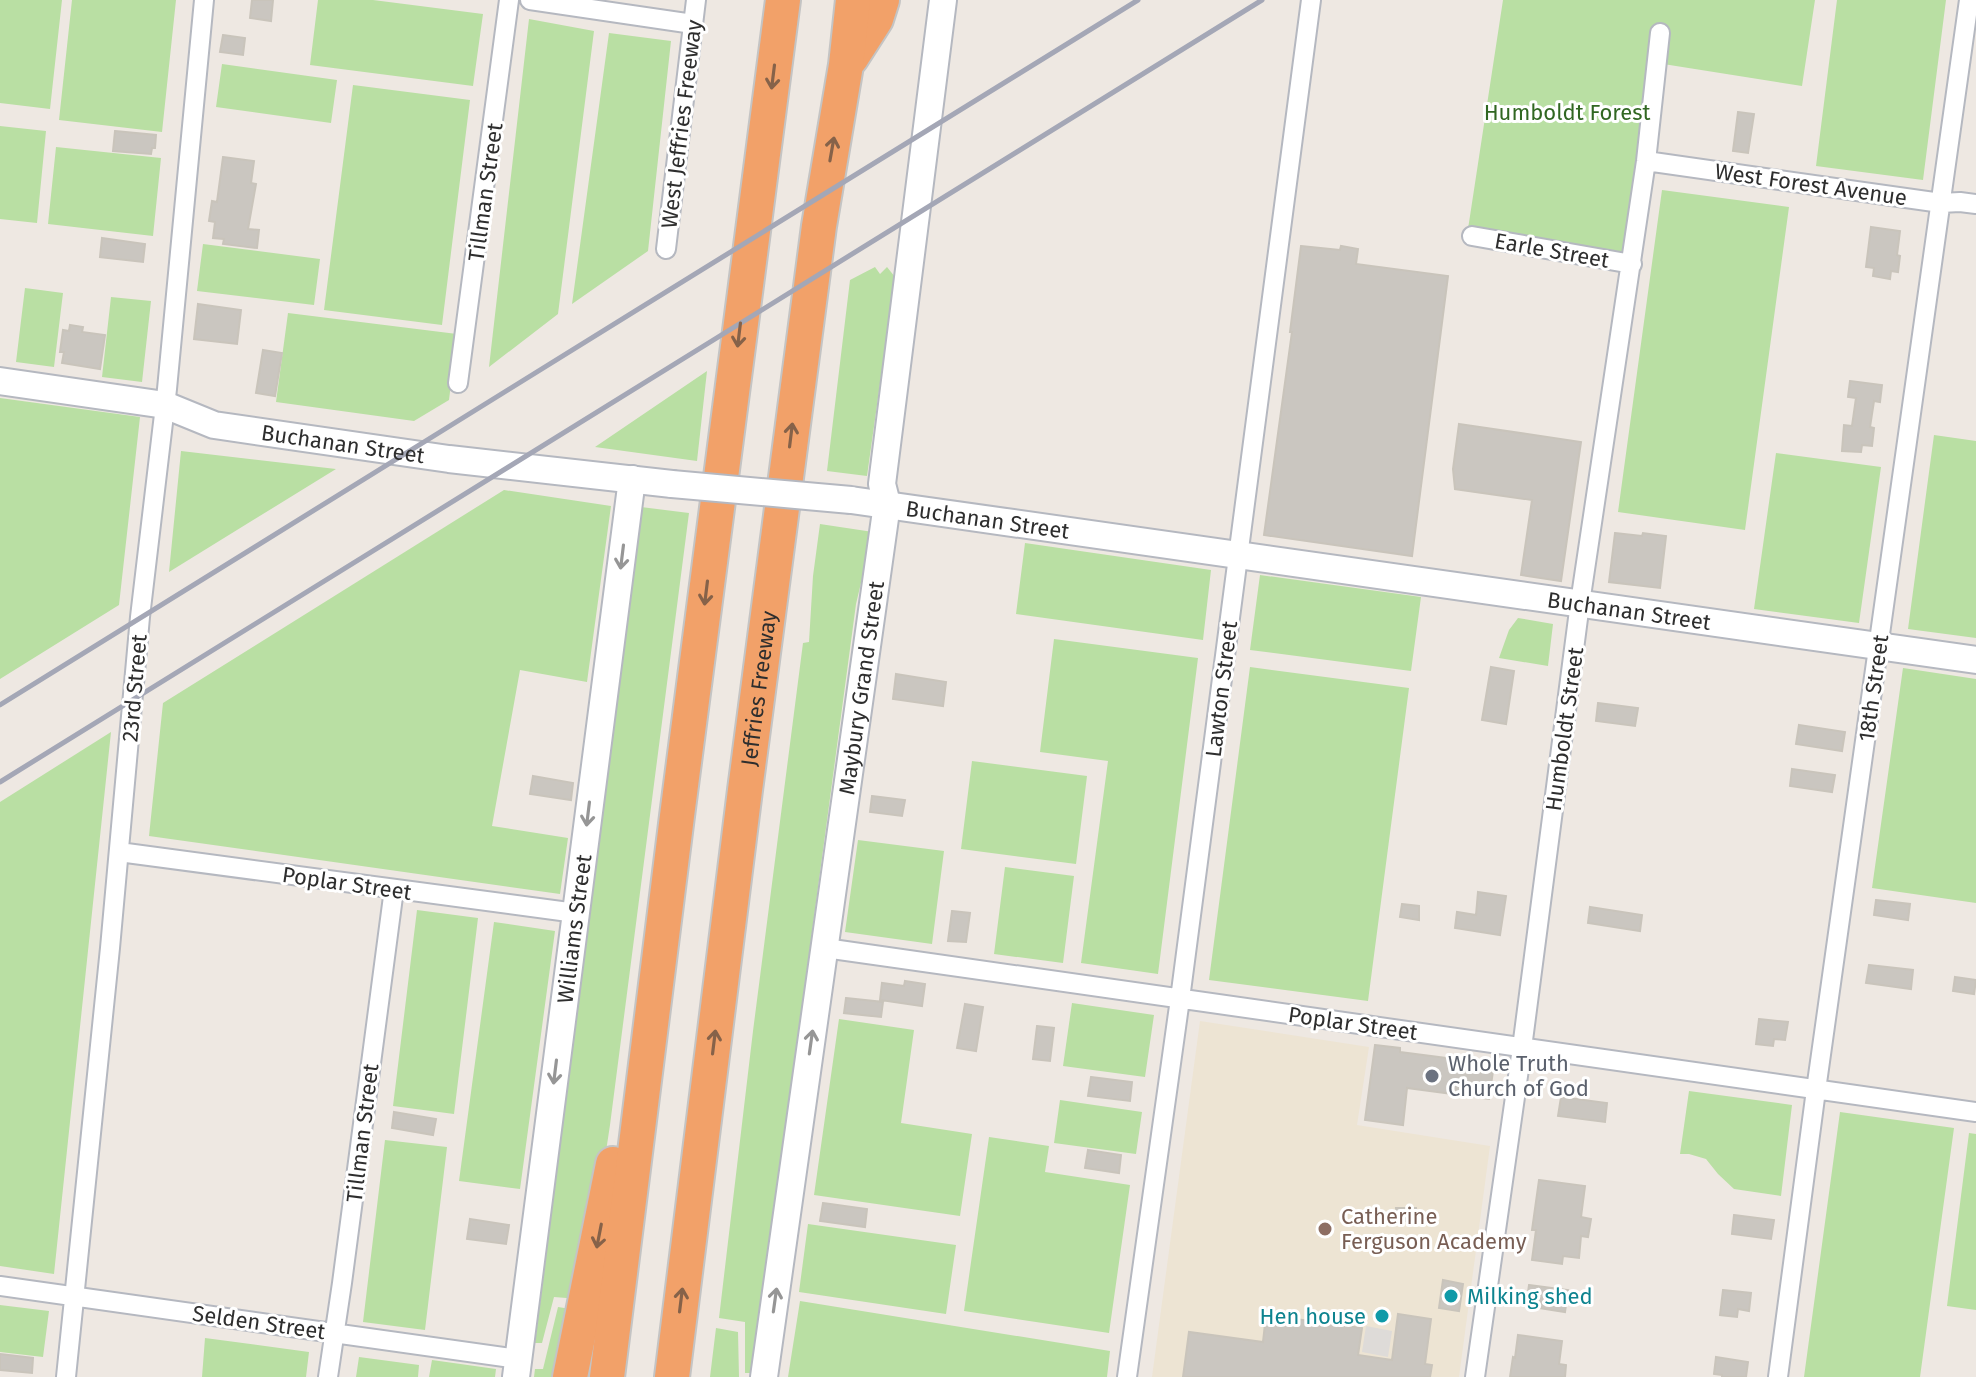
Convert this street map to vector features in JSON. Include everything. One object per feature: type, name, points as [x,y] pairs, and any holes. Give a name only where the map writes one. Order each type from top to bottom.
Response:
[{"type":"highway","points":[[607,1377],[783,0]]},
{"type":"highway","name":"Jeffries Freeway","points":[[672,1377],[817,242],[846,65],[853,0]]},
{"type":"highway","points":[[846,65],[876,19],[882,0]]},
{"type":"highway","points":[[570,1377],[670,885]]},
{"type":"street","name":"23rd Street","points":[[66,1377],[204,0]]},
{"type":"street","name":"Tillman Street","points":[[458,383],[509,0]]},
{"type":"street","points":[[530,0],[693,24]]},
{"type":"street","name":"West Jeffries Freeway","points":[[666,249],[696,0]]},
{"type":"street","name":"Maybury Grand Street","points":[[764,1377],[887,504],[882,484],[943,0]]},
{"type":"street","name":"Lawton Street","points":[[1127,1377],[1180,999],[1311,0]]},
{"type":"street","name":"18th Street","points":[[1778,1377],[1969,0]]},
{"type":"street","name":"Humboldt Street","points":[[1475,1377],[1580,603],[1632,264],[1660,33]]},
{"type":"street","name":"West Forest Avenue","points":[[1646,161],[1941,203],[1976,204]]},
{"type":"street","name":"Earle Street","points":[[1472,236],[1632,264]]},
{"type":"street","name":"Buchanan Street","points":[[0,381],[165,405],[214,425],[449,459],[887,504],[1976,660]]},
{"type":"street","name":"Williams Street","points":[[517,1368],[632,479]]},
{"type":"street","name":"Poplar Street","points":[[119,852],[576,913]]},
{"type":"street","name":"Tillman Street","points":[[328,1377],[394,889]]},
{"type":"street","name":"Poplar Street","points":[[825,948],[1976,1112]]},
{"type":"street","name":"Selden Street","points":[[0,1286],[335,1332],[517,1368]]},
{"type":"shaded area","name":"Catherine Ferguson Academy","points":[[1200,1021],[1369,1047],[1357,1125],[1490,1146],[1459,1377],[1152,1377]]},
{"type":"shaded area","points":[[1366,1326],[1392,1331],[1388,1357],[1362,1352]]},
{"type":"green space","points":[[0,0],[62,0],[50,109],[0,103]]},
{"type":"green space","points":[[72,0],[176,0],[162,132],[59,120]]},
{"type":"green space","points":[[318,0],[373,0],[483,14],[473,86],[310,65]]},
{"type":"green space","name":"Humboldt Forest","points":[[1503,0],[1815,0],[1802,86],[1657,63],[1627,254],[1468,229]]},
{"type":"green space","points":[[1837,0],[1946,0],[1923,180],[1816,166]]},
{"type":"green space","points":[[529,19],[594,31],[558,314],[489,367]]},
{"type":"green space","points":[[609,33],[671,41],[648,251],[572,304]]},
{"type":"green space","points":[[222,64],[337,80],[331,123],[216,107]]},
{"type":"green space","points":[[353,85],[470,100],[442,325],[324,310]]},
{"type":"green space","points":[[0,126],[46,131],[37,223],[0,219]]},
{"type":"green space","points":[[56,147],[161,158],[153,236],[48,224]]},
{"type":"green space","points":[[1662,190],[1789,207],[1745,530],[1618,512]]},
{"type":"green space","points":[[203,244],[320,259],[314,305],[197,291]]},
{"type":"green space","points":[[875,267],[880,274],[887,267],[895,277],[867,476],[827,471],[850,280]]},
{"type":"green space","points":[[25,288],[63,293],[54,367],[16,362]]},
{"type":"green space","points":[[111,297],[151,301],[142,382],[102,377]]},
{"type":"green space","points":[[288,313],[457,334],[449,400],[414,421],[276,402]]},
{"type":"green space","points":[[707,371],[697,461],[595,447]]},
{"type":"green space","points":[[0,398],[140,417],[119,605],[0,679]]},
{"type":"green space","points":[[1934,435],[1976,441],[1976,638],[1908,629]]},
{"type":"green space","points":[[181,451],[336,469],[169,572]]},
{"type":"green space","points":[[1776,453],[1881,467],[1859,623],[1754,609]]},
{"type":"green space","points":[[504,490],[611,506],[587,682],[520,670],[492,826],[568,838],[560,894],[149,836],[163,703]]},
{"type":"green space","points":[[641,507],[689,513],[595,1224],[579,1299],[554,1297],[542,1343],[535,1343]]},
{"type":"green space","points":[[820,524],[873,532],[856,604],[753,1373],[745,1373],[745,1322],[719,1318],[803,643],[809,642]]},
{"type":"green space","points":[[1025,543],[1211,570],[1203,640],[1016,614]]},
{"type":"green space","points":[[1260,575],[1421,597],[1411,671],[1250,650]]},
{"type":"green space","points":[[1518,618],[1553,624],[1548,666],[1499,658],[1509,630]]},
{"type":"green space","points":[[1054,639],[1198,658],[1158,974],[1081,963],[1108,761],[1040,752]]},
{"type":"green space","points":[[1250,667],[1409,688],[1368,1001],[1209,980]]},
{"type":"green space","points":[[1903,668],[1976,679],[1976,903],[1872,888]]},
{"type":"green space","points":[[111,732],[54,1274],[0,1266],[0,802]]},
{"type":"green space","points":[[972,761],[1087,776],[1076,864],[961,849]]},
{"type":"green space","points":[[858,840],[944,851],[932,944],[845,932]]},
{"type":"green space","points":[[1005,867],[1074,876],[1063,963],[994,954]]},
{"type":"green space","points":[[417,910],[478,918],[454,1114],[393,1106]]},
{"type":"green space","points":[[494,922],[555,931],[520,1189],[459,1181]]},
{"type":"green space","points":[[1072,1003],[1154,1015],[1145,1077],[1063,1066]]},
{"type":"green space","points":[[839,1019],[914,1030],[901,1123],[972,1134],[960,1216],[814,1195]]},
{"type":"green space","points":[[1689,1091],[1792,1105],[1781,1196],[1734,1189],[1706,1159],[1680,1154]]},
{"type":"green space","points":[[1060,1100],[1142,1112],[1136,1154],[1054,1143]]},
{"type":"green space","points":[[1840,1112],[1954,1128],[1920,1377],[1804,1377]]},
{"type":"green space","points":[[1969,1133],[1976,1134],[1976,1310],[1947,1306]]},
{"type":"green space","points":[[989,1137],[1049,1146],[1045,1172],[1130,1185],[1109,1333],[964,1311]]},
{"type":"green space","points":[[385,1140],[447,1147],[425,1330],[363,1322]]},
{"type":"green space","points":[[808,1224],[956,1245],[946,1314],[799,1292]]},
{"type":"green space","points":[[800,1301],[1110,1351],[1107,1377],[788,1377]]},
{"type":"green space","points":[[0,1305],[49,1311],[43,1357],[0,1352]]},
{"type":"green space","points":[[558,1307],[577,1310],[564,1377],[534,1377],[535,1369],[543,1369]]},
{"type":"green space","points":[[716,1328],[738,1332],[739,1377],[710,1377]]},
{"type":"green space","points":[[205,1338],[309,1352],[306,1377],[202,1377]]},
{"type":"green space","points":[[359,1357],[419,1365],[418,1377],[356,1377]]},
{"type":"green space","points":[[432,1360],[496,1369],[495,1377],[429,1377]]},
{"type":"building","points":[[252,0],[273,0],[271,21],[250,18]]},
{"type":"building","points":[[223,35],[245,38],[243,55],[220,52]]},
{"type":"building","points":[[1738,112],[1754,114],[1748,153],[1733,151]]},
{"type":"building","points":[[115,131],[156,135],[155,148],[152,148],[151,154],[113,151]]},
{"type":"building","points":[[223,157],[254,161],[251,183],[256,184],[248,229],[259,230],[257,248],[223,244],[224,239],[213,238],[215,222],[209,221],[212,201],[217,202]]},
{"type":"building","points":[[1871,227],[1900,231],[1898,272],[1891,271],[1890,279],[1873,276],[1874,268],[1866,267]]},
{"type":"building","points":[[102,238],[145,244],[143,262],[100,257]]},
{"type":"building","points":[[1301,246],[1358,249],[1356,264],[1448,276],[1412,556],[1264,535]]},
{"type":"building","points":[[198,304],[241,310],[237,344],[194,339]]},
{"type":"building","points":[[70,325],[83,327],[82,332],[105,335],[100,369],[62,363],[63,330],[69,331]]},
{"type":"building","points":[[263,350],[282,353],[275,396],[256,393]]},
{"type":"building","points":[[1850,381],[1882,385],[1880,402],[1874,401],[1870,427],[1874,428],[1872,446],[1862,445],[1861,452],[1842,451],[1844,425],[1852,426],[1856,398],[1848,397]]},
{"type":"building","points":[[1459,424],[1581,442],[1561,581],[1521,575],[1532,500],[1455,489],[1453,469]]},
{"type":"building","points":[[1615,533],[1666,536],[1660,588],[1609,582]]},
{"type":"building","points":[[1491,667],[1514,671],[1506,724],[1482,720]]},
{"type":"building","points":[[896,674],[946,682],[943,706],[893,699]]},
{"type":"building","points":[[1598,703],[1638,708],[1635,726],[1596,721]]},
{"type":"building","points":[[1799,725],[1845,732],[1842,751],[1796,744]]},
{"type":"building","points":[[1792,769],[1835,775],[1832,792],[1790,786]]},
{"type":"building","points":[[533,776],[573,783],[571,800],[530,794]]},
{"type":"building","points":[[872,796],[905,800],[902,816],[870,812]]},
{"type":"building","points":[[1478,892],[1506,896],[1500,935],[1455,928],[1457,912],[1476,915]]},
{"type":"building","points":[[1876,900],[1910,904],[1908,920],[1874,915]]},
{"type":"building","points":[[1402,904],[1419,906],[1419,920],[1400,917]]},
{"type":"building","points":[[1590,907],[1642,915],[1640,931],[1588,923]]},
{"type":"building","points":[[952,911],[970,913],[966,942],[948,941]]},
{"type":"building","points":[[1869,965],[1913,970],[1911,989],[1866,983]]},
{"type":"building","points":[[1955,977],[1976,980],[1974,994],[1953,991]]},
{"type":"building","points":[[905,981],[925,984],[922,1006],[880,1000],[882,983],[904,986]]},
{"type":"building","points":[[846,998],[883,1002],[881,1017],[844,1013]]},
{"type":"building","points":[[965,1004],[983,1007],[976,1051],[957,1048]]},
{"type":"building","points":[[1759,1019],[1788,1022],[1785,1040],[1774,1039],[1773,1046],[1756,1044]]},
{"type":"building","points":[[1037,1026],[1054,1028],[1050,1061],[1033,1059]]},
{"type":"building","name":"Whole Truth Church of God","points":[[1375,1045],[1400,1048],[1400,1052],[1494,1064],[1489,1099],[1407,1088],[1403,1125],[1365,1120]]},
{"type":"building","points":[[1091,1077],[1132,1082],[1130,1101],[1088,1096]]},
{"type":"building","points":[[1561,1097],[1607,1103],[1605,1122],[1558,1116]]},
{"type":"building","points":[[394,1112],[436,1119],[433,1135],[392,1128]]},
{"type":"building","points":[[1088,1150],[1121,1155],[1119,1173],[1085,1168]]},
{"type":"building","points":[[1539,1180],[1585,1186],[1581,1217],[1591,1219],[1588,1237],[1581,1236],[1579,1258],[1563,1256],[1562,1264],[1532,1260],[1536,1230],[1532,1230]]},
{"type":"building","points":[[823,1203],[867,1209],[865,1227],[820,1221]]},
{"type":"building","points":[[1396,1208],[1416,1208],[1417,1221],[1397,1221]]},
{"type":"building","points":[[1734,1215],[1774,1220],[1771,1239],[1732,1234]]},
{"type":"building","points":[[470,1219],[509,1225],[506,1244],[467,1239]]},
{"type":"building","name":"Milking shed","points":[[1443,1280],[1463,1284],[1459,1311],[1439,1308]]},
{"type":"building","points":[[1529,1285],[1568,1290],[1565,1312],[1526,1306]]},
{"type":"building","points":[[1723,1290],[1751,1293],[1749,1311],[1738,1309],[1737,1317],[1720,1315]]},
{"type":"building","points":[[1398,1314],[1431,1319],[1425,1364],[1432,1365],[1430,1377],[1183,1377],[1189,1332],[1263,1342],[1266,1315],[1362,1328],[1358,1355],[1392,1360]]},
{"type":"building","points":[[1518,1335],[1562,1341],[1559,1364],[1566,1365],[1565,1377],[1510,1377]]},
{"type":"building","points":[[0,1354],[33,1358],[32,1373],[0,1370]]},
{"type":"building","points":[[1716,1357],[1748,1362],[1746,1377],[1714,1374]]},
{"type":"railway","points":[[0,705],[1138,0]]},
{"type":"railway","points":[[0,782],[1262,0]]},
{"type":"place","name":"Whole Truth Church of God","points":[[1432,1076]]},
{"type":"place","name":"Catherine Ferguson Academy","points":[[1325,1229]]},
{"type":"place","name":"Milking shed","points":[[1451,1296]]},
{"type":"place","name":"Hen house","points":[[1382,1316]]}]
